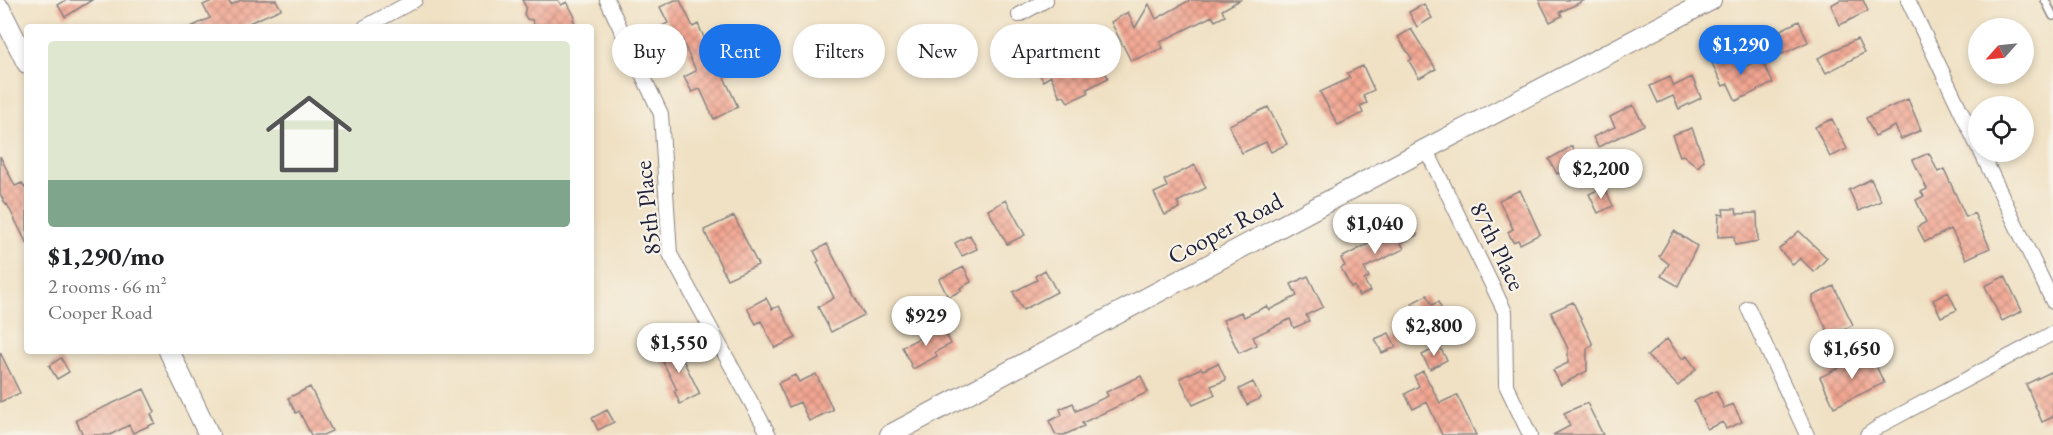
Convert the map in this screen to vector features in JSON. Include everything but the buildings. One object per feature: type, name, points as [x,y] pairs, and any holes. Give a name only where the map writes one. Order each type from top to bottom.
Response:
[{"type":"street","points":[[371,24],[416,0]]},
{"type":"street","name":"85th Place","points":[[607,0],[661,114],[670,254],[769,435]]},
{"type":"street","points":[[1019,15],[1046,0]]},
{"type":"street","name":"Cooper Road","points":[[891,435],[1426,149],[1711,0]]},
{"type":"street","points":[[1908,0],[1968,126]]},
{"type":"street","points":[[0,9],[24,57]]},
{"type":"street","name":"87th Place","points":[[1426,149],[1505,312],[1506,385],[1530,435]]},
{"type":"street","points":[[1986,162],[2053,302]]},
{"type":"street","points":[[1748,308],[1807,435]]},
{"type":"street","points":[[1867,435],[1883,424],[2053,333]]},
{"type":"street","points":[[170,354],[209,435]]},
{"type":"lane","points":[[2045,0],[2053,16]]}]
